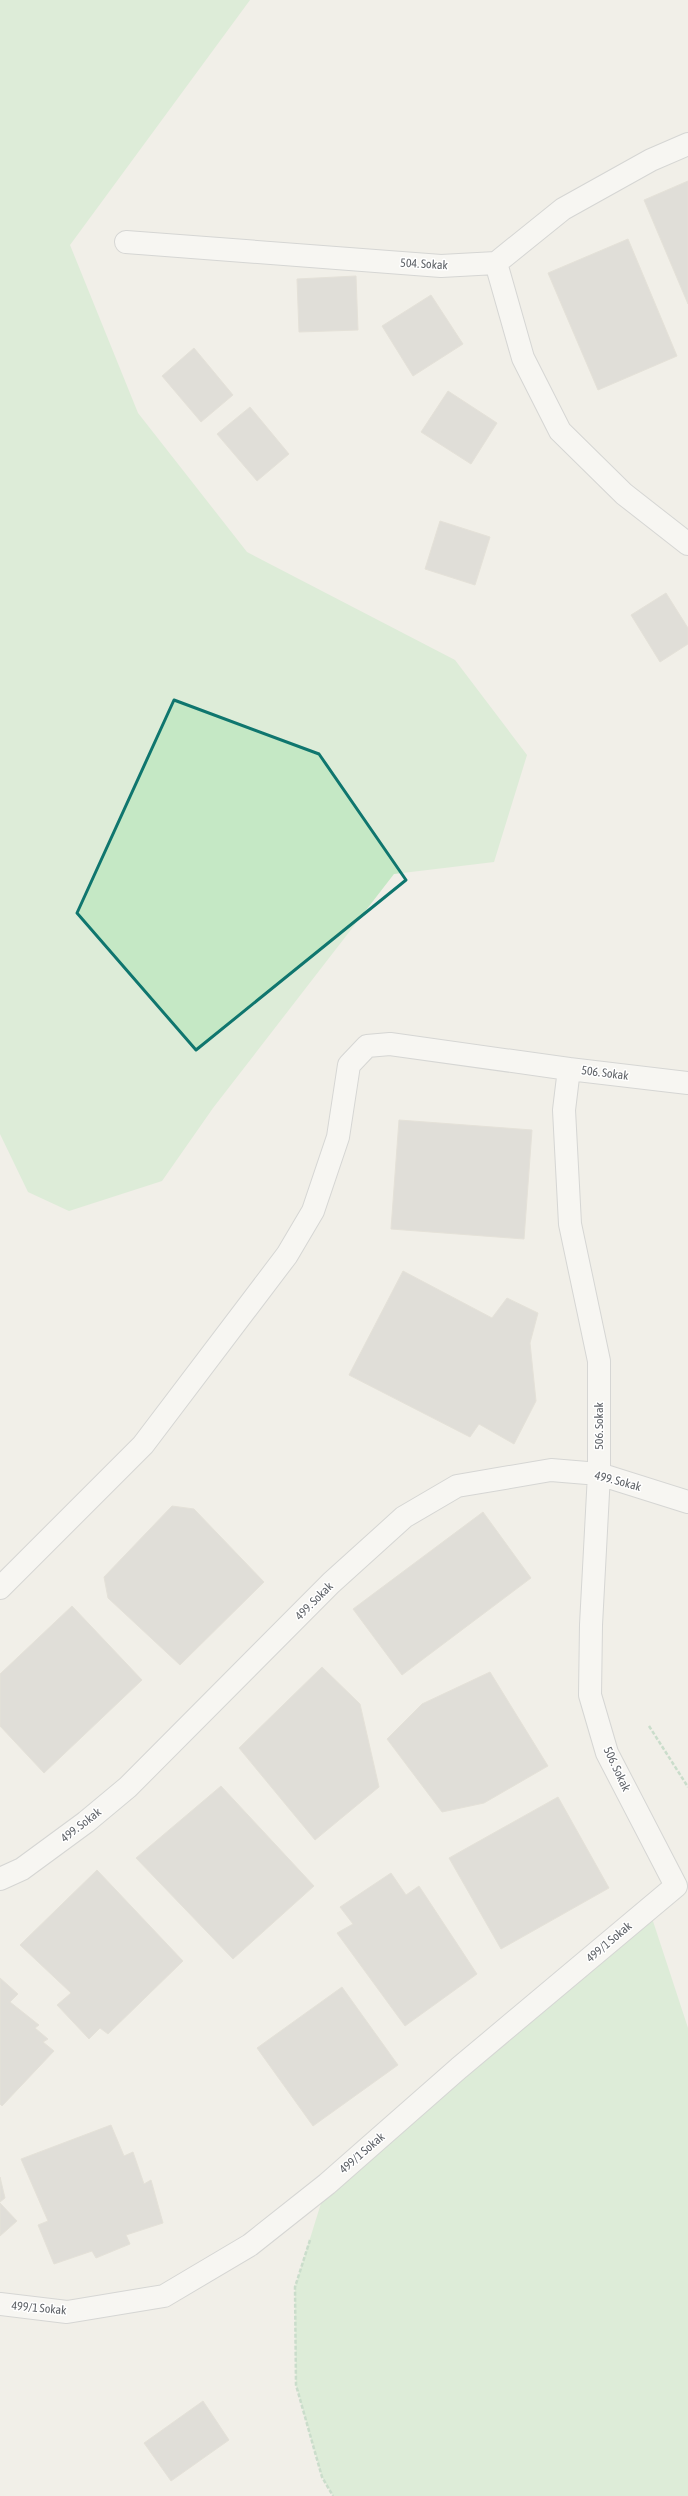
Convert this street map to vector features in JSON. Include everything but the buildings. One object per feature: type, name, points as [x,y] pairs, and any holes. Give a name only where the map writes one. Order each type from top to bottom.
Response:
[{"type":"street","points":[[688,144],[651,160],[563,209],[496,263],[523,358],[560,431],[624,494],[688,544]]},
{"type":"street","name":"504. Sokak","points":[[126,242],[441,266],[496,263]]},
{"type":"street","points":[[0,1588],[143,1444],[287,1255],[313,1211],[338,1137],[349,1065],[367,1046],[390,1044],[569,1069]]},
{"type":"street","name":"506. Sokak","points":[[682,1888],[607,1753],[590,1695],[591,1626],[599,1474],[599,1361],[570,1224],[564,1110],[569,1069],[688,1083]]},
{"type":"street","name":"499. Sokak","points":[[0,1879],[22,1869],[86,1822],[128,1788],[331,1583],[404,1517],[457,1486],[550,1470],[599,1474],[688,1502]]},
{"type":"street","name":"499/1 Sokak","points":[[0,2304],[67,2312],[164,2296],[250,2245],[327,2184],[465,2063],[682,1888]]},
{"type":"path","points":[[648,1726],[688,1787]]},
{"type":"path","points":[[311,2236],[295,2287],[296,2385],[322,2477],[333,2496]]},
{"type":"highlighted area","points":[[174,700],[319,754],[406,880],[196,1050],[77,913]]},
{"type":"green space","points":[[0,0],[250,0],[70,245],[138,413],[247,552],[455,660],[527,755],[494,862],[394,874],[213,1108],[162,1181],[69,1211],[28,1192],[0,1134]]},
{"type":"green space","points":[[649,1909],[688,2028],[688,2496],[333,2496],[322,2477],[296,2385],[295,2287],[327,2184]]}]
